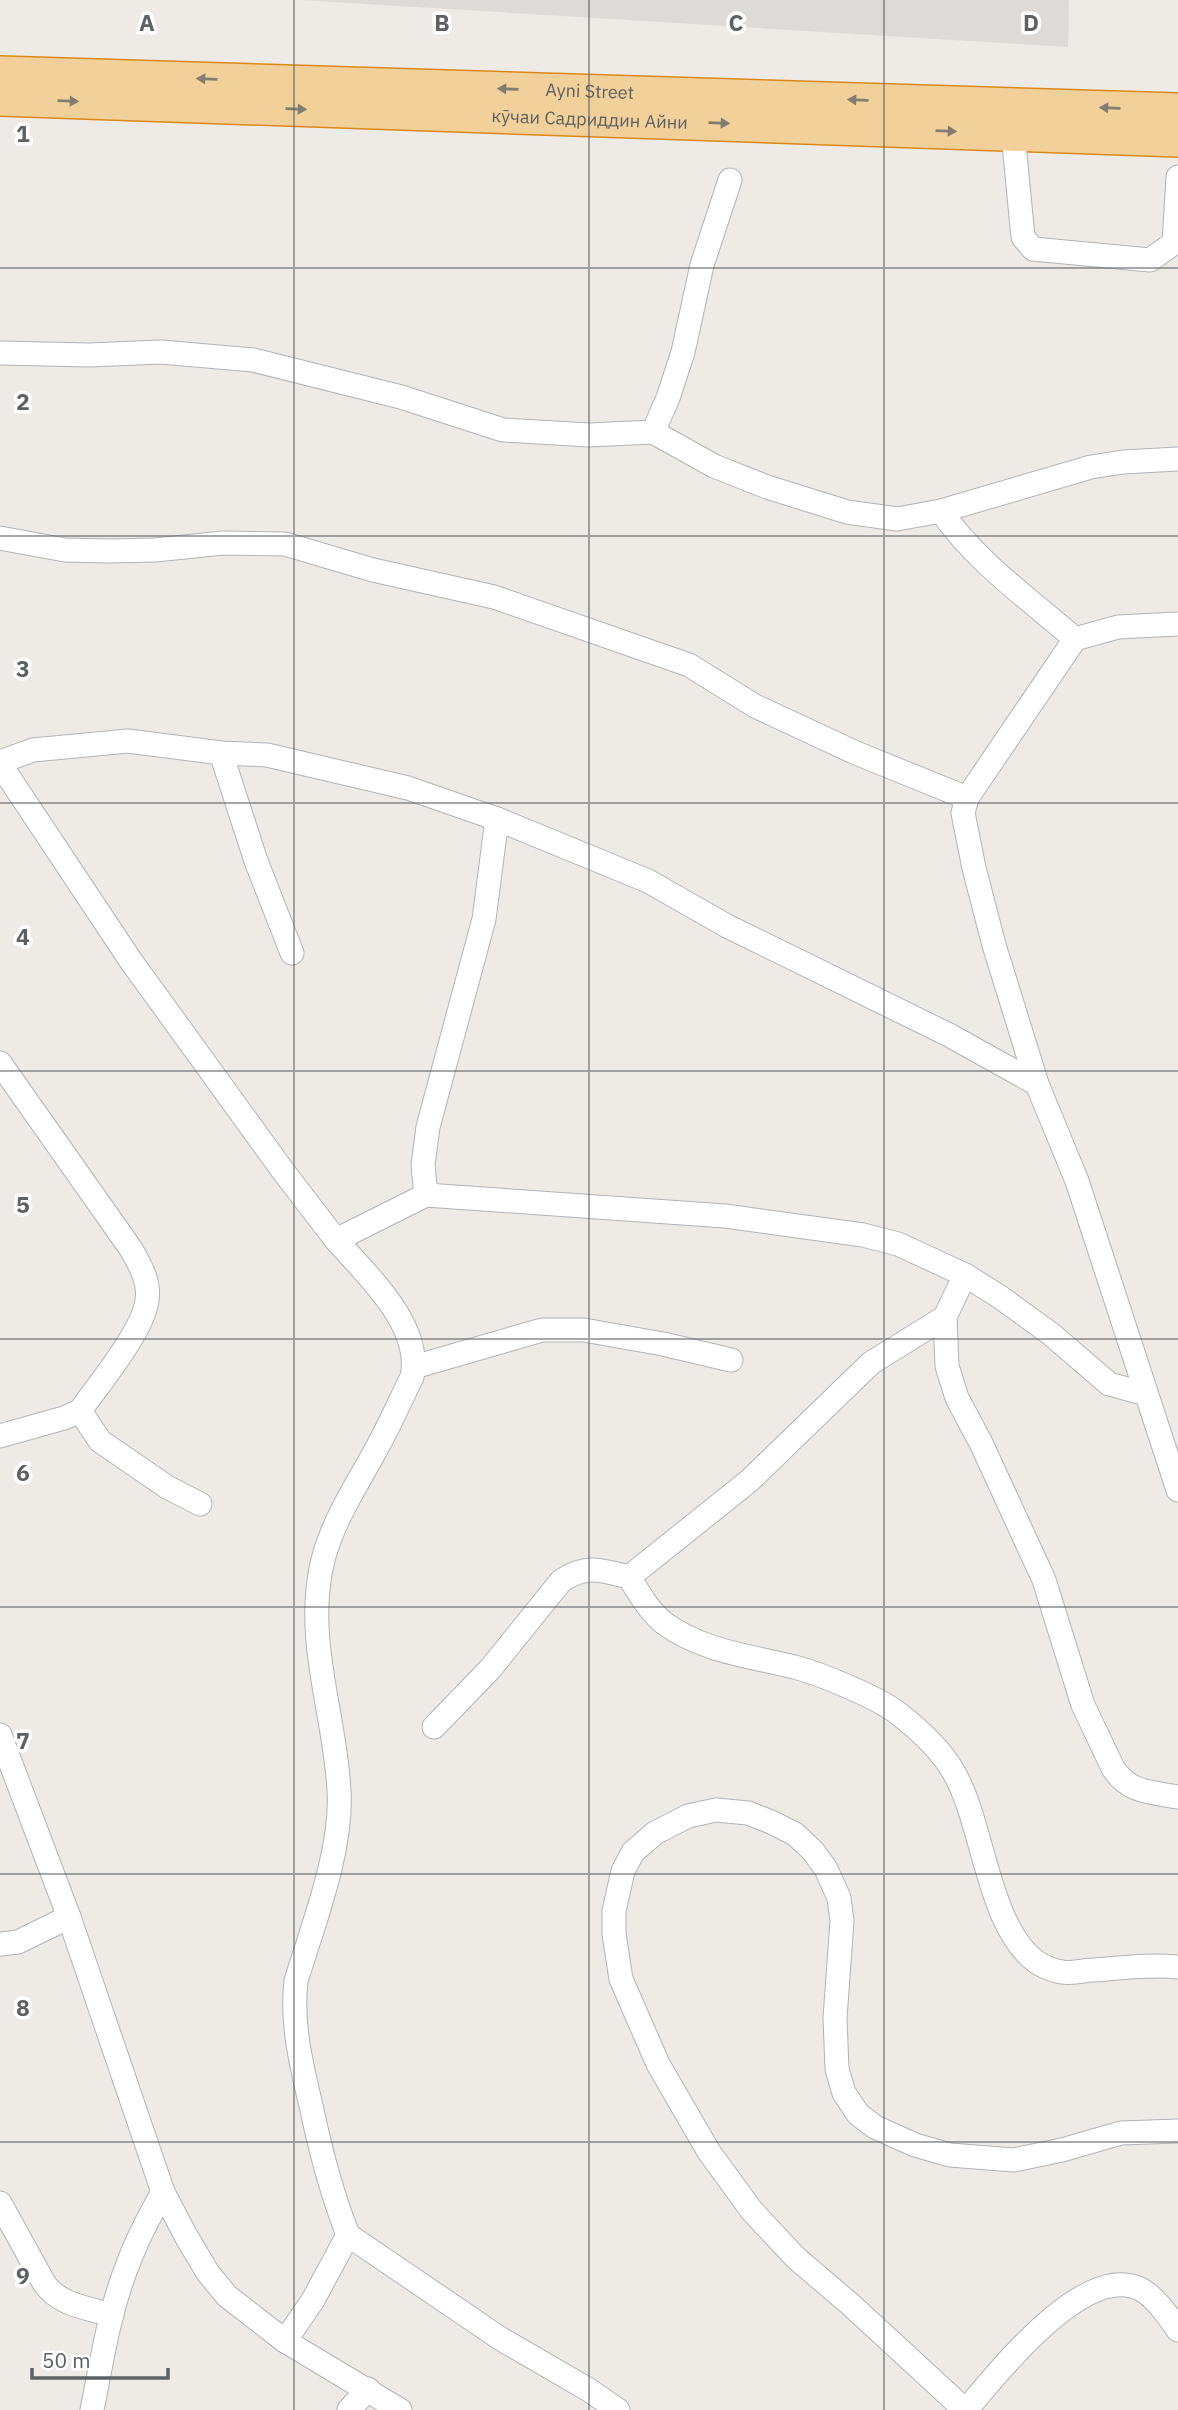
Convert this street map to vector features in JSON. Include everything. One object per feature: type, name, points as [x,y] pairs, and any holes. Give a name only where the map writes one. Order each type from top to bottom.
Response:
[{"type":"highway","name":"Ayni Street","points":[[0,73],[1178,110]]},
{"type":"highway","name":"кӯчаи Садриддин Айни","points":[[0,99],[1178,140]]},
{"type":"street","points":[[1013,134],[1023,237],[1033,249],[1150,260],[1174,243],[1178,177]]},
{"type":"street","points":[[653,432],[668,398],[683,352],[702,265],[730,180]]},
{"type":"street","points":[[0,353],[89,355],[161,352],[253,360],[401,397],[503,430],[589,435],[653,432],[714,466],[766,487],[847,512],[897,519],[941,511],[1091,467],[1178,459]]},
{"type":"street","points":[[941,511],[957,535],[974,552],[1075,639]]},
{"type":"street","points":[[0,538],[65,550],[109,551],[155,550],[223,543],[285,544],[373,570],[494,597],[689,665],[755,706],[867,758],[967,798]]},
{"type":"street","points":[[1178,624],[1118,627],[1075,639],[967,798],[963,813],[994,945],[1037,1084],[1077,1181],[1178,1490]]},
{"type":"street","points":[[618,2410],[501,2339],[348,2235],[334,2199],[298,2053],[294,2001],[296,1982],[340,1826],[336,1757],[316,1637],[316,1596],[321,1565],[343,1507],[380,1442],[412,1377],[412,1348],[392,1306],[336,1240],[131,961],[0,763],[33,750],[128,741],[221,753],[267,755],[408,788],[497,819],[648,881],[727,926],[948,1035],[1037,1084]]},
{"type":"street","points":[[221,753],[256,861],[292,953]]},
{"type":"street","points":[[426,1195],[423,1165],[428,1127],[484,919],[497,819]]},
{"type":"street","points":[[0,1063],[131,1249],[142,1268],[148,1301],[141,1322],[80,1412],[0,1436]]},
{"type":"street","points":[[336,1240],[426,1195],[725,1216],[828,1228],[898,1244],[965,1275],[1051,1334],[1109,1384],[1146,1394]]},
{"type":"street","points":[[965,1275],[945,1317],[947,1366],[957,1398],[981,1443],[1044,1580],[1083,1705],[1119,1778],[1139,1790],[1178,1797]]},
{"type":"street","points":[[629,1577],[750,1481],[871,1363],[945,1317]]},
{"type":"street","points":[[414,1367],[542,1330],[584,1330],[663,1344],[730,1360]]},
{"type":"street","points":[[80,1412],[100,1441],[148,1475],[200,1504]]},
{"type":"street","points":[[434,1727],[491,1668],[561,1581],[591,1569],[629,1577],[645,1603],[661,1621],[696,1643],[801,1669],[871,1698],[897,1712],[925,1737],[954,1772],[972,1817],[986,1868],[1008,1923],[1019,1946],[1037,1962],[1068,1973],[1161,1965],[1178,1967]]},
{"type":"street","points":[[0,1735],[69,1916],[163,2192],[186,2236],[227,2296],[285,2340],[400,2410]]},
{"type":"street","points":[[1178,2131],[1121,2133],[1014,2160],[950,2155],[915,2145],[875,2127],[858,2114],[844,2092],[836,2069],[835,2018],[842,1921],[835,1888],[813,1851],[795,1834],[771,1822],[748,1813],[716,1810],[688,1816],[655,1833],[633,1852],[623,1871],[614,1911],[614,1934],[621,1979],[658,2064],[709,2152],[752,2211],[796,2258],[965,2410],[1052,2319],[1090,2292],[1118,2285],[1144,2291],[1178,2330]]},
{"type":"street","points":[[0,1944],[18,1942],[69,1916]]},
{"type":"street","points":[[92,2410],[112,2315],[127,2266],[163,2192]]},
{"type":"street","points":[[0,2203],[48,2290],[62,2300],[112,2315]]},
{"type":"street","points":[[285,2340],[313,2300],[348,2235]]},
{"type":"street","points":[[349,2410],[368,2389]]},
{"type":"shaded area","points":[[301,0],[1069,0],[1068,47]]}]
